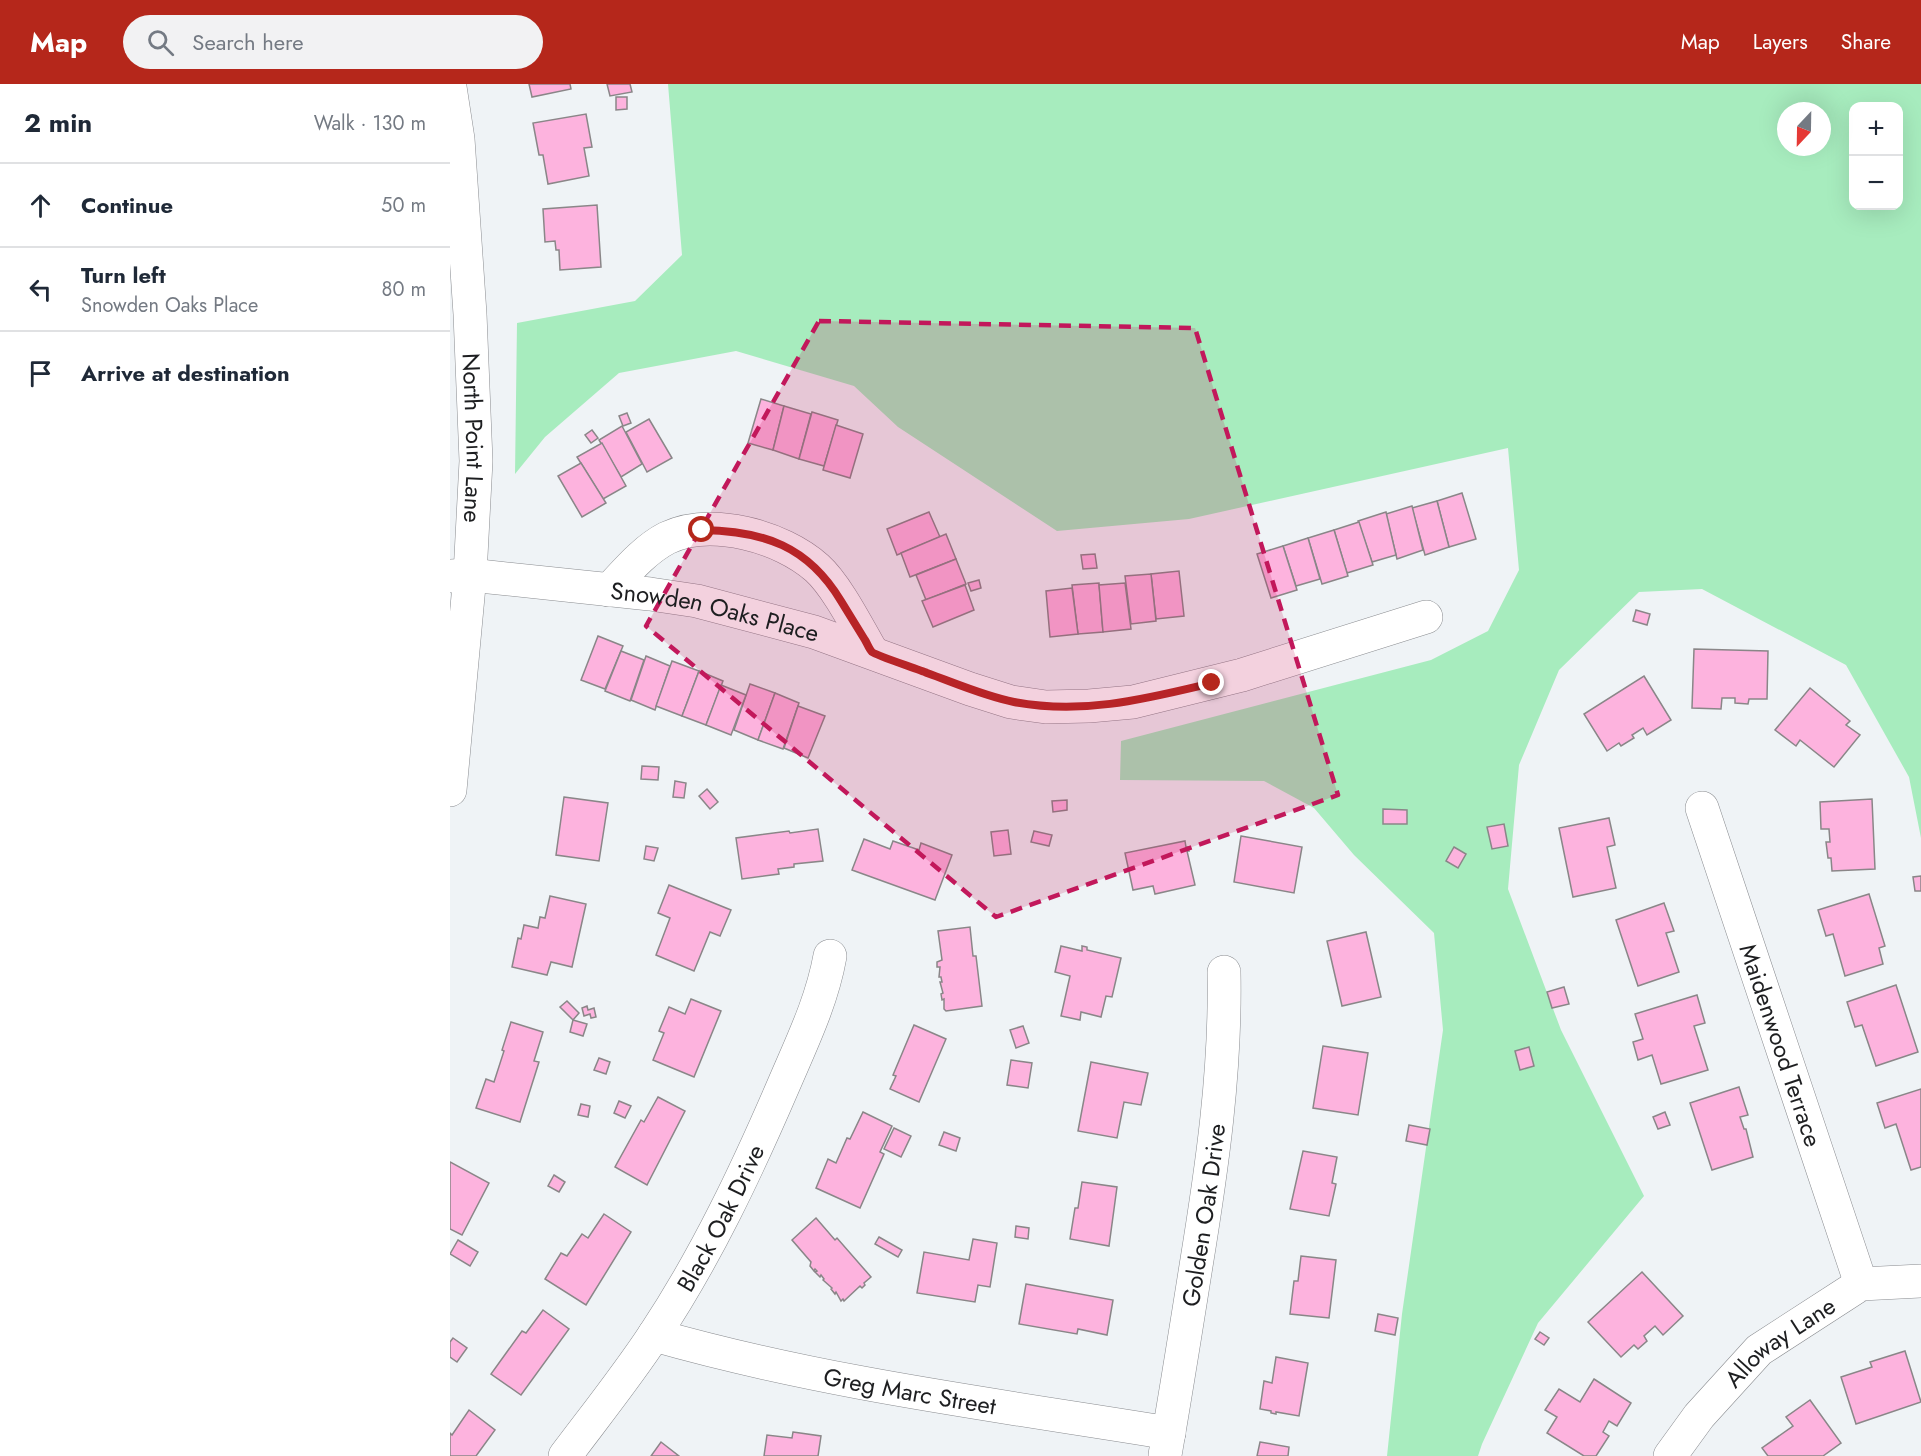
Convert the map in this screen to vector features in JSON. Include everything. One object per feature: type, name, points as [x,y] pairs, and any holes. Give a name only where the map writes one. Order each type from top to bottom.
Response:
[{"type":"street","name":"North Point Lane","points":[[450,87],[458,139],[471,314],[476,461],[460,576],[450,790]]},
{"type":"street","points":[[609,590],[643,555],[665,539],[684,532],[702,530],[740,532],[767,539],[786,548],[818,569],[831,584],[872,652]]},
{"type":"street","name":"Snowden Oaks Place","points":[[460,576],[650,594],[698,602],[791,626],[872,652],[1011,702],[1046,707],[1132,702],[1242,675],[1426,616]]},
{"type":"street","name":"Maidenwood Terrace","points":[[1702,808],[1861,1284]]},
{"type":"street","name":"Black Oak Drive","points":[[565,1456],[654,1335],[698,1262],[767,1125],[812,1019],[826,979],[830,956]]},
{"type":"street","name":"Golden Oak Drive","points":[[1167,1445],[1208,1193],[1220,1093],[1225,1016],[1224,972]]},
{"type":"street","name":"Alloway Lane","points":[[1670,1456],[1699,1416],[1759,1350],[1861,1284],[1921,1281]]},
{"type":"street","name":"Greg Marc Street","points":[[654,1335],[717,1353],[795,1371],[1167,1445]]},
{"type":"highlighted area","points":[[819,321],[1195,328],[1338,795],[996,917],[646,626]]},
{"type":"green space","points":[[668,84],[1921,84],[1921,838],[1909,777],[1846,665],[1702,589],[1639,592],[1559,670],[1519,765],[1508,889],[1561,1030],[1644,1196],[1538,1323],[1478,1456],[1387,1456],[1402,1314],[1443,1030],[1434,933],[1354,855],[1314,808],[1264,781],[1120,780],[1121,741],[1431,660],[1488,631],[1519,570],[1508,448],[1189,519],[1057,531],[898,427],[854,386],[736,351],[619,373],[545,437],[515,474],[517,323],[635,301],[682,255]]},
{"type":"building","points":[[529,84],[570,84],[571,89],[532,97]]},
{"type":"building","points":[[607,84],[630,84],[632,92],[610,96]]},
{"type":"building","points":[[616,97],[627,97],[627,109],[616,110]]},
{"type":"building","points":[[586,114],[592,147],[584,148],[589,176],[548,184],[543,155],[539,155],[533,123]]},
{"type":"building","points":[[597,205],[601,267],[560,270],[559,250],[556,250],[555,241],[545,242],[543,209]]},
{"type":"building","points":[[761,399],[784,406],[773,450],[748,443]]},
{"type":"building","points":[[784,406],[811,414],[799,459],[773,450]]},
{"type":"building","points":[[812,412],[838,420],[824,466],[799,459]]},
{"type":"building","points":[[627,413],[631,423],[623,426],[619,416]]},
{"type":"building","points":[[649,419],[672,458],[647,472],[626,432]]},
{"type":"building","points":[[836,425],[863,434],[850,478],[823,470]]},
{"type":"building","points":[[622,426],[642,464],[621,477],[599,440]]},
{"type":"building","points":[[592,430],[598,438],[591,443],[585,435]]},
{"type":"building","points":[[602,443],[626,486],[603,499],[577,457]]},
{"type":"building","points":[[581,463],[606,503],[582,517],[558,476]]},
{"type":"building","points":[[1462,493],[1476,539],[1449,547],[1437,501]]},
{"type":"building","points":[[1437,501],[1449,547],[1425,555],[1412,508]]},
{"type":"building","points":[[1412,506],[1423,550],[1397,559],[1386,514]]},
{"type":"building","points":[[929,512],[940,537],[897,555],[887,529]]},
{"type":"building","points":[[1386,512],[1396,555],[1372,562],[1358,521]]},
{"type":"building","points":[[1359,522],[1373,565],[1347,573],[1334,530]]},
{"type":"building","points":[[1334,530],[1348,576],[1322,584],[1308,538]]},
{"type":"building","points":[[946,534],[956,559],[910,577],[901,553]]},
{"type":"building","points":[[1308,538],[1320,579],[1296,586],[1283,546]]},
{"type":"building","points":[[1283,546],[1297,590],[1271,598],[1257,554]]},
{"type":"building","points":[[1095,554],[1097,568],[1083,569],[1081,555]]},
{"type":"building","points":[[956,559],[966,584],[926,600],[916,575]]},
{"type":"building","points":[[1179,571],[1184,616],[1156,619],[1151,574]]},
{"type":"building","points":[[1151,574],[1156,621],[1131,624],[1125,576]]},
{"type":"building","points":[[979,580],[981,588],[971,591],[968,583]]},
{"type":"building","points":[[1099,583],[1103,632],[1078,634],[1072,585]]},
{"type":"building","points":[[1125,583],[1131,629],[1103,632],[1099,585]]},
{"type":"building","points":[[965,585],[974,610],[933,627],[922,601]]},
{"type":"building","points":[[1072,588],[1078,634],[1050,637],[1046,591]]},
{"type":"building","points":[[1636,610],[1650,614],[1647,625],[1633,621]]},
{"type":"building","points":[[598,636],[623,646],[605,689],[581,680]]},
{"type":"building","points":[[1694,649],[1768,651],[1767,699],[1749,699],[1748,704],[1735,703],[1735,698],[1722,698],[1721,709],[1692,708]]},
{"type":"building","points":[[621,651],[644,660],[630,701],[605,691]]},
{"type":"building","points":[[646,656],[670,666],[655,710],[631,700]]},
{"type":"building","points":[[672,661],[699,671],[682,716],[656,706]]},
{"type":"building","points":[[699,671],[723,681],[706,725],[682,716]]},
{"type":"building","points":[[1644,676],[1671,720],[1647,735],[1643,728],[1632,735],[1634,738],[1621,746],[1619,743],[1607,751],[1584,714]]},
{"type":"building","points":[[750,684],[775,693],[758,740],[734,730]]},
{"type":"building","points":[[721,685],[746,695],[731,735],[706,725]]},
{"type":"building","points":[[1810,688],[1850,721],[1846,725],[1860,735],[1834,767],[1800,740],[1796,746],[1775,730]]},
{"type":"building","points":[[775,693],[799,703],[783,749],[758,740]]},
{"type":"building","points":[[798,706],[825,716],[808,758],[784,748]]},
{"type":"building","points":[[642,766],[659,767],[658,780],[641,779]]},
{"type":"building","points":[[675,781],[686,783],[684,798],[673,797]]},
{"type":"building","points":[[707,789],[718,802],[710,809],[699,796]]},
{"type":"building","points":[[564,797],[608,803],[599,861],[556,855]]},
{"type":"building","points":[[1872,799],[1875,869],[1832,871],[1826,842],[1830,842],[1829,829],[1821,829],[1820,802]]},
{"type":"building","points":[[1067,800],[1067,810],[1053,812],[1052,801]]},
{"type":"building","points":[[1383,809],[1407,810],[1407,824],[1383,824]]},
{"type":"building","points":[[1609,818],[1615,845],[1607,847],[1616,888],[1573,897],[1559,828]]},
{"type":"building","points":[[1504,824],[1508,846],[1492,849],[1487,827]]},
{"type":"building","points":[[818,829],[823,861],[794,864],[794,867],[778,869],[779,874],[742,879],[736,838]]},
{"type":"building","points":[[1008,830],[1011,854],[994,856],[991,832]]},
{"type":"building","points":[[1034,831],[1052,835],[1049,846],[1031,842]]},
{"type":"building","points":[[1241,836],[1302,847],[1294,893],[1234,882]]},
{"type":"building","points":[[864,839],[890,849],[893,841],[919,850],[921,843],[952,855],[935,900],[852,870]]},
{"type":"building","points":[[1185,841],[1195,885],[1155,894],[1153,886],[1133,890],[1125,853]]},
{"type":"building","points":[[646,846],[658,848],[654,861],[644,859]]},
{"type":"building","points":[[1454,847],[1466,854],[1458,868],[1446,861]]},
{"type":"building","points":[[1921,876],[1921,891],[1915,891],[1913,877]]},
{"type":"building","points":[[669,885],[731,910],[720,936],[710,932],[694,971],[656,955],[670,918],[658,913]]},
{"type":"building","points":[[1869,894],[1885,946],[1879,948],[1883,964],[1845,976],[1833,934],[1826,936],[1818,910]]},
{"type":"building","points":[[550,896],[586,904],[572,967],[551,962],[547,975],[512,967],[518,938],[521,939],[524,925],[538,928],[540,917],[545,918]]},
{"type":"building","points":[[1664,903],[1674,931],[1666,933],[1679,972],[1638,986],[1616,920]]},
{"type":"building","points":[[970,927],[982,1006],[946,1011],[941,994],[943,993],[941,977],[939,977],[940,967],[937,967],[937,962],[942,960],[938,931]]},
{"type":"building","points":[[1366,932],[1381,997],[1342,1006],[1327,941]]},
{"type":"building","points":[[1061,946],[1082,951],[1082,946],[1087,947],[1087,950],[1121,958],[1112,997],[1106,996],[1101,1017],[1081,1012],[1080,1020],[1061,1016],[1070,976],[1055,972]]},
{"type":"building","points":[[1896,985],[1918,1052],[1876,1066],[1862,1025],[1855,1027],[1847,1002]]},
{"type":"building","points":[[1564,987],[1569,1004],[1552,1008],[1547,992]]},
{"type":"building","points":[[1697,995],[1705,1023],[1694,1026],[1708,1070],[1661,1084],[1652,1055],[1638,1060],[1633,1042],[1643,1039],[1635,1014]]},
{"type":"building","points":[[691,999],[721,1011],[694,1077],[653,1060],[664,1033],[659,1031],[669,1007],[685,1014]]},
{"type":"building","points":[[567,1001],[579,1013],[573,1020],[560,1007]]},
{"type":"building","points":[[587,1006],[588,1010],[594,1008],[596,1017],[591,1018],[590,1014],[584,1016],[582,1008]]},
{"type":"building","points":[[573,1020],[587,1024],[583,1036],[570,1032]]},
{"type":"building","points":[[511,1022],[543,1032],[534,1061],[539,1062],[520,1122],[476,1108],[486,1079],[494,1082]]},
{"type":"building","points":[[914,1025],[946,1039],[919,1102],[890,1089],[896,1076],[893,1075]]},
{"type":"building","points":[[1023,1026],[1029,1043],[1016,1048],[1010,1030]]},
{"type":"building","points":[[1323,1046],[1368,1053],[1358,1115],[1313,1108]]},
{"type":"building","points":[[1529,1047],[1534,1066],[1520,1070],[1515,1051]]},
{"type":"building","points":[[599,1058],[610,1062],[606,1074],[594,1070]]},
{"type":"building","points":[[1011,1060],[1032,1063],[1028,1088],[1007,1085]]},
{"type":"building","points":[[1091,1062],[1148,1073],[1141,1105],[1124,1102],[1117,1138],[1078,1131]]},
{"type":"building","points":[[1739,1087],[1748,1115],[1740,1117],[1746,1129],[1753,1157],[1712,1170],[1690,1103]]},
{"type":"building","points":[[1921,1089],[1921,1167],[1911,1170],[1896,1124],[1885,1128],[1877,1103]]},
{"type":"building","points":[[658,1097],[685,1111],[647,1185],[615,1167],[641,1120],[644,1122]]},
{"type":"building","points":[[619,1101],[631,1106],[625,1118],[614,1113]]},
{"type":"building","points":[[581,1104],[590,1106],[588,1117],[578,1115]]},
{"type":"building","points":[[863,1112],[892,1126],[880,1152],[884,1154],[860,1208],[816,1188],[828,1159],[836,1163],[847,1138],[850,1139]]},
{"type":"building","points":[[1665,1112],[1670,1125],[1658,1129],[1653,1117]]},
{"type":"building","points":[[1409,1125],[1430,1129],[1427,1145],[1406,1141]]},
{"type":"building","points":[[894,1128],[911,1136],[901,1157],[884,1149]]},
{"type":"building","points":[[944,1132],[960,1138],[956,1151],[939,1145]]},
{"type":"building","points":[[1303,1151],[1337,1157],[1332,1183],[1336,1184],[1329,1216],[1290,1209]]},
{"type":"building","points":[[450,1162],[489,1183],[462,1235],[450,1229]]},
{"type":"building","points":[[554,1175],[565,1182],[559,1192],[548,1186]]},
{"type":"building","points":[[1082,1182],[1117,1187],[1109,1246],[1070,1239]]},
{"type":"building","points":[[604,1214],[631,1232],[586,1305],[545,1279],[561,1253],[567,1256],[582,1234],[588,1238]]},
{"type":"building","points":[[816,1218],[871,1277],[862,1288],[860,1286],[844,1301],[843,1299],[841,1301],[821,1275],[820,1277],[815,1272],[817,1271],[815,1269],[814,1271],[810,1266],[811,1262],[792,1240]]},
{"type":"building","points":[[1016,1226],[1029,1228],[1028,1239],[1015,1237]]},
{"type":"building","points":[[879,1237],[902,1250],[898,1257],[875,1244]]},
{"type":"building","points":[[973,1239],[997,1243],[990,1287],[978,1285],[975,1302],[917,1293],[924,1252],[969,1260]]},
{"type":"building","points":[[458,1240],[478,1252],[470,1266],[450,1254]]},
{"type":"building","points":[[1301,1256],[1336,1260],[1329,1318],[1290,1314],[1294,1281],[1298,1281]]},
{"type":"building","points":[[1642,1272],[1683,1316],[1663,1335],[1655,1326],[1644,1336],[1647,1341],[1638,1349],[1634,1345],[1621,1357],[1588,1322]]},
{"type":"building","points":[[1026,1284],[1113,1300],[1107,1335],[1078,1329],[1077,1334],[1019,1324]]},
{"type":"building","points":[[543,1310],[569,1329],[521,1395],[491,1374],[522,1331],[526,1333]]},
{"type":"building","points":[[1378,1314],[1398,1318],[1395,1335],[1375,1331]]},
{"type":"building","points":[[1540,1332],[1549,1338],[1544,1345],[1535,1339]]},
{"type":"building","points":[[453,1338],[467,1348],[457,1362],[450,1357],[450,1342]]},
{"type":"building","points":[[1905,1351],[1921,1402],[1856,1424],[1841,1377],[1872,1367],[1870,1362]]},
{"type":"building","points":[[1276,1357],[1308,1363],[1299,1416],[1276,1412],[1276,1414],[1260,1409],[1264,1381],[1272,1383]]},
{"type":"building","points":[[1594,1379],[1631,1403],[1617,1426],[1609,1421],[1603,1432],[1609,1436],[1596,1456],[1584,1456],[1547,1433],[1557,1417],[1545,1410],[1559,1389],[1580,1402]]},
{"type":"building","points":[[1810,1400],[1841,1443],[1823,1456],[1768,1456],[1762,1448],[1793,1426],[1786,1417]]},
{"type":"building","points":[[469,1410],[495,1430],[476,1456],[450,1456],[450,1433],[452,1435]]},
{"type":"building","points":[[793,1432],[821,1436],[818,1456],[764,1456],[767,1435],[792,1438]]},
{"type":"building","points":[[661,1442],[679,1456],[651,1456]]},
{"type":"building","points":[[1260,1442],[1289,1447],[1288,1456],[1257,1456]]},
{"type":"route","points":[[702,530],[740,532],[767,539],[786,548],[818,569],[831,584],[872,652],[1011,702],[1046,707],[1132,702],[1212,683]]}]
